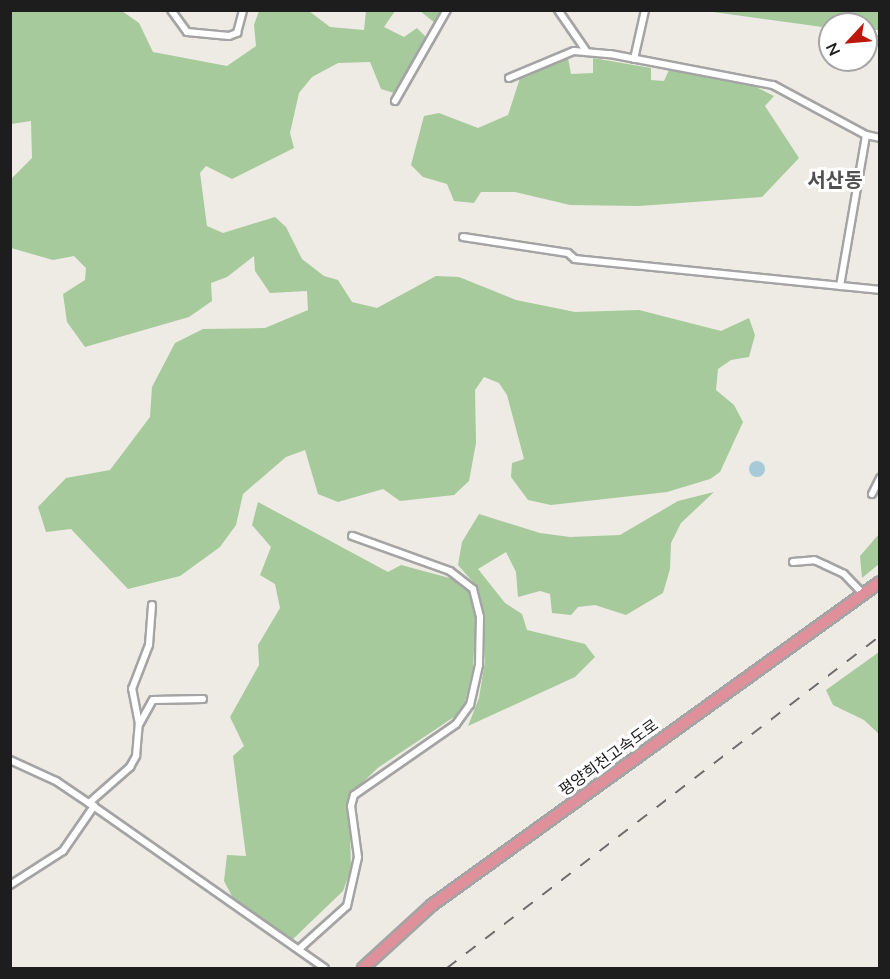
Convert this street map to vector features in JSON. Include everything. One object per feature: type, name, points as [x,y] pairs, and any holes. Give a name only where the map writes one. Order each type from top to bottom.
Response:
[{"type":"highway","name":"평양희천고속도로","points":[[369,969],[463,886],[864,596],[879,582]]},
{"type":"highway","name":"평양희천고속도로","points":[[363,969],[432,905],[879,587]]},
{"type":"street","points":[[171,10],[187,32],[229,36],[237,33],[243,10]]},
{"type":"street","points":[[395,101],[447,10]]},
{"type":"street","points":[[558,10],[587,52]]},
{"type":"street","points":[[634,59],[645,10]]},
{"type":"street","points":[[509,78],[562,54],[587,52],[634,59],[773,85],[866,135],[879,138]]},
{"type":"street","points":[[840,286],[866,135]]},
{"type":"street","points":[[463,237],[568,252],[575,259],[879,290]]},
{"type":"street","points":[[872,494],[879,478]]},
{"type":"street","points":[[298,949],[347,906],[358,857],[351,806],[354,795],[456,724],[470,705],[479,665],[480,617],[473,589],[450,571],[352,536]]},
{"type":"street","points":[[793,562],[814,560],[844,574],[864,596]]},
{"type":"street","points":[[10,885],[63,851],[91,804],[130,767],[136,756],[140,724],[132,689],[149,645],[152,605]]},
{"type":"street","points":[[140,724],[153,700],[203,699]]},
{"type":"street","points":[[10,760],[56,781],[91,804],[227,903],[325,969]]},
{"type":"green space","points":[[11,10],[122,11],[139,23],[153,52],[227,66],[256,46],[254,25],[259,11],[309,11],[330,27],[364,30],[366,11],[395,11],[384,27],[404,37],[417,28],[427,38],[394,93],[381,89],[370,62],[338,63],[312,77],[299,93],[290,133],[294,148],[232,179],[206,166],[200,173],[207,226],[223,233],[275,217],[286,227],[302,259],[324,276],[338,280],[352,302],[377,308],[436,276],[459,277],[516,300],[575,312],[639,310],[721,331],[749,318],[755,335],[749,357],[731,360],[718,369],[716,390],[734,405],[743,422],[720,472],[710,479],[667,492],[551,505],[528,500],[511,477],[512,463],[524,459],[507,395],[499,383],[484,377],[475,390],[476,443],[469,481],[454,495],[400,501],[383,489],[338,502],[318,494],[305,450],[286,457],[243,494],[236,525],[220,547],[180,576],[128,589],[71,529],[46,532],[38,507],[66,478],[110,470],[150,417],[152,387],[175,343],[203,329],[265,328],[308,310],[307,291],[270,293],[255,271],[254,256],[227,277],[211,283],[212,301],[189,317],[85,347],[67,322],[63,294],[85,280],[86,268],[74,256],[53,260],[11,248],[11,179],[32,158],[31,121],[11,124]]},
{"type":"green space","points":[[420,11],[443,11],[435,23]]},
{"type":"green space","points":[[706,11],[879,11],[879,30],[878,12],[818,12],[818,26]]},
{"type":"green space","points":[[568,58],[571,74],[593,73],[593,58],[651,68],[651,80],[664,81],[669,70],[750,84],[774,96],[765,106],[799,158],[762,197],[639,206],[570,205],[515,192],[481,192],[474,203],[454,201],[447,184],[423,177],[411,165],[424,116],[439,113],[478,128],[508,115],[520,78]]},
{"type":"green space","points":[[714,492],[681,523],[671,543],[670,569],[663,593],[626,615],[595,605],[578,607],[571,615],[552,613],[550,594],[540,591],[518,597],[516,572],[506,552],[478,569],[505,603],[522,614],[527,630],[585,644],[595,657],[575,677],[468,726],[479,698],[485,661],[484,623],[478,588],[458,565],[462,542],[479,514],[540,533],[570,537],[620,535],[678,501]]},
{"type":"green space","points":[[258,502],[388,572],[401,565],[457,580],[470,592],[476,616],[473,668],[464,706],[454,717],[379,767],[349,795],[351,869],[343,891],[292,940],[236,904],[224,881],[227,855],[246,856],[233,756],[244,746],[230,717],[259,665],[258,645],[280,608],[275,584],[260,575],[271,547],[252,525]]},
{"type":"green space","points":[[879,534],[879,564],[862,578],[860,556]]},
{"type":"green space","points":[[879,652],[879,734],[864,720],[833,705],[826,690]]},
{"type":"water","points":[[757,461],[765,469],[757,477],[749,469]]},
{"type":"railway","points":[[447,968],[880,636]]},
{"type":"district","name":"서산동","points":[[835,180]]}]
